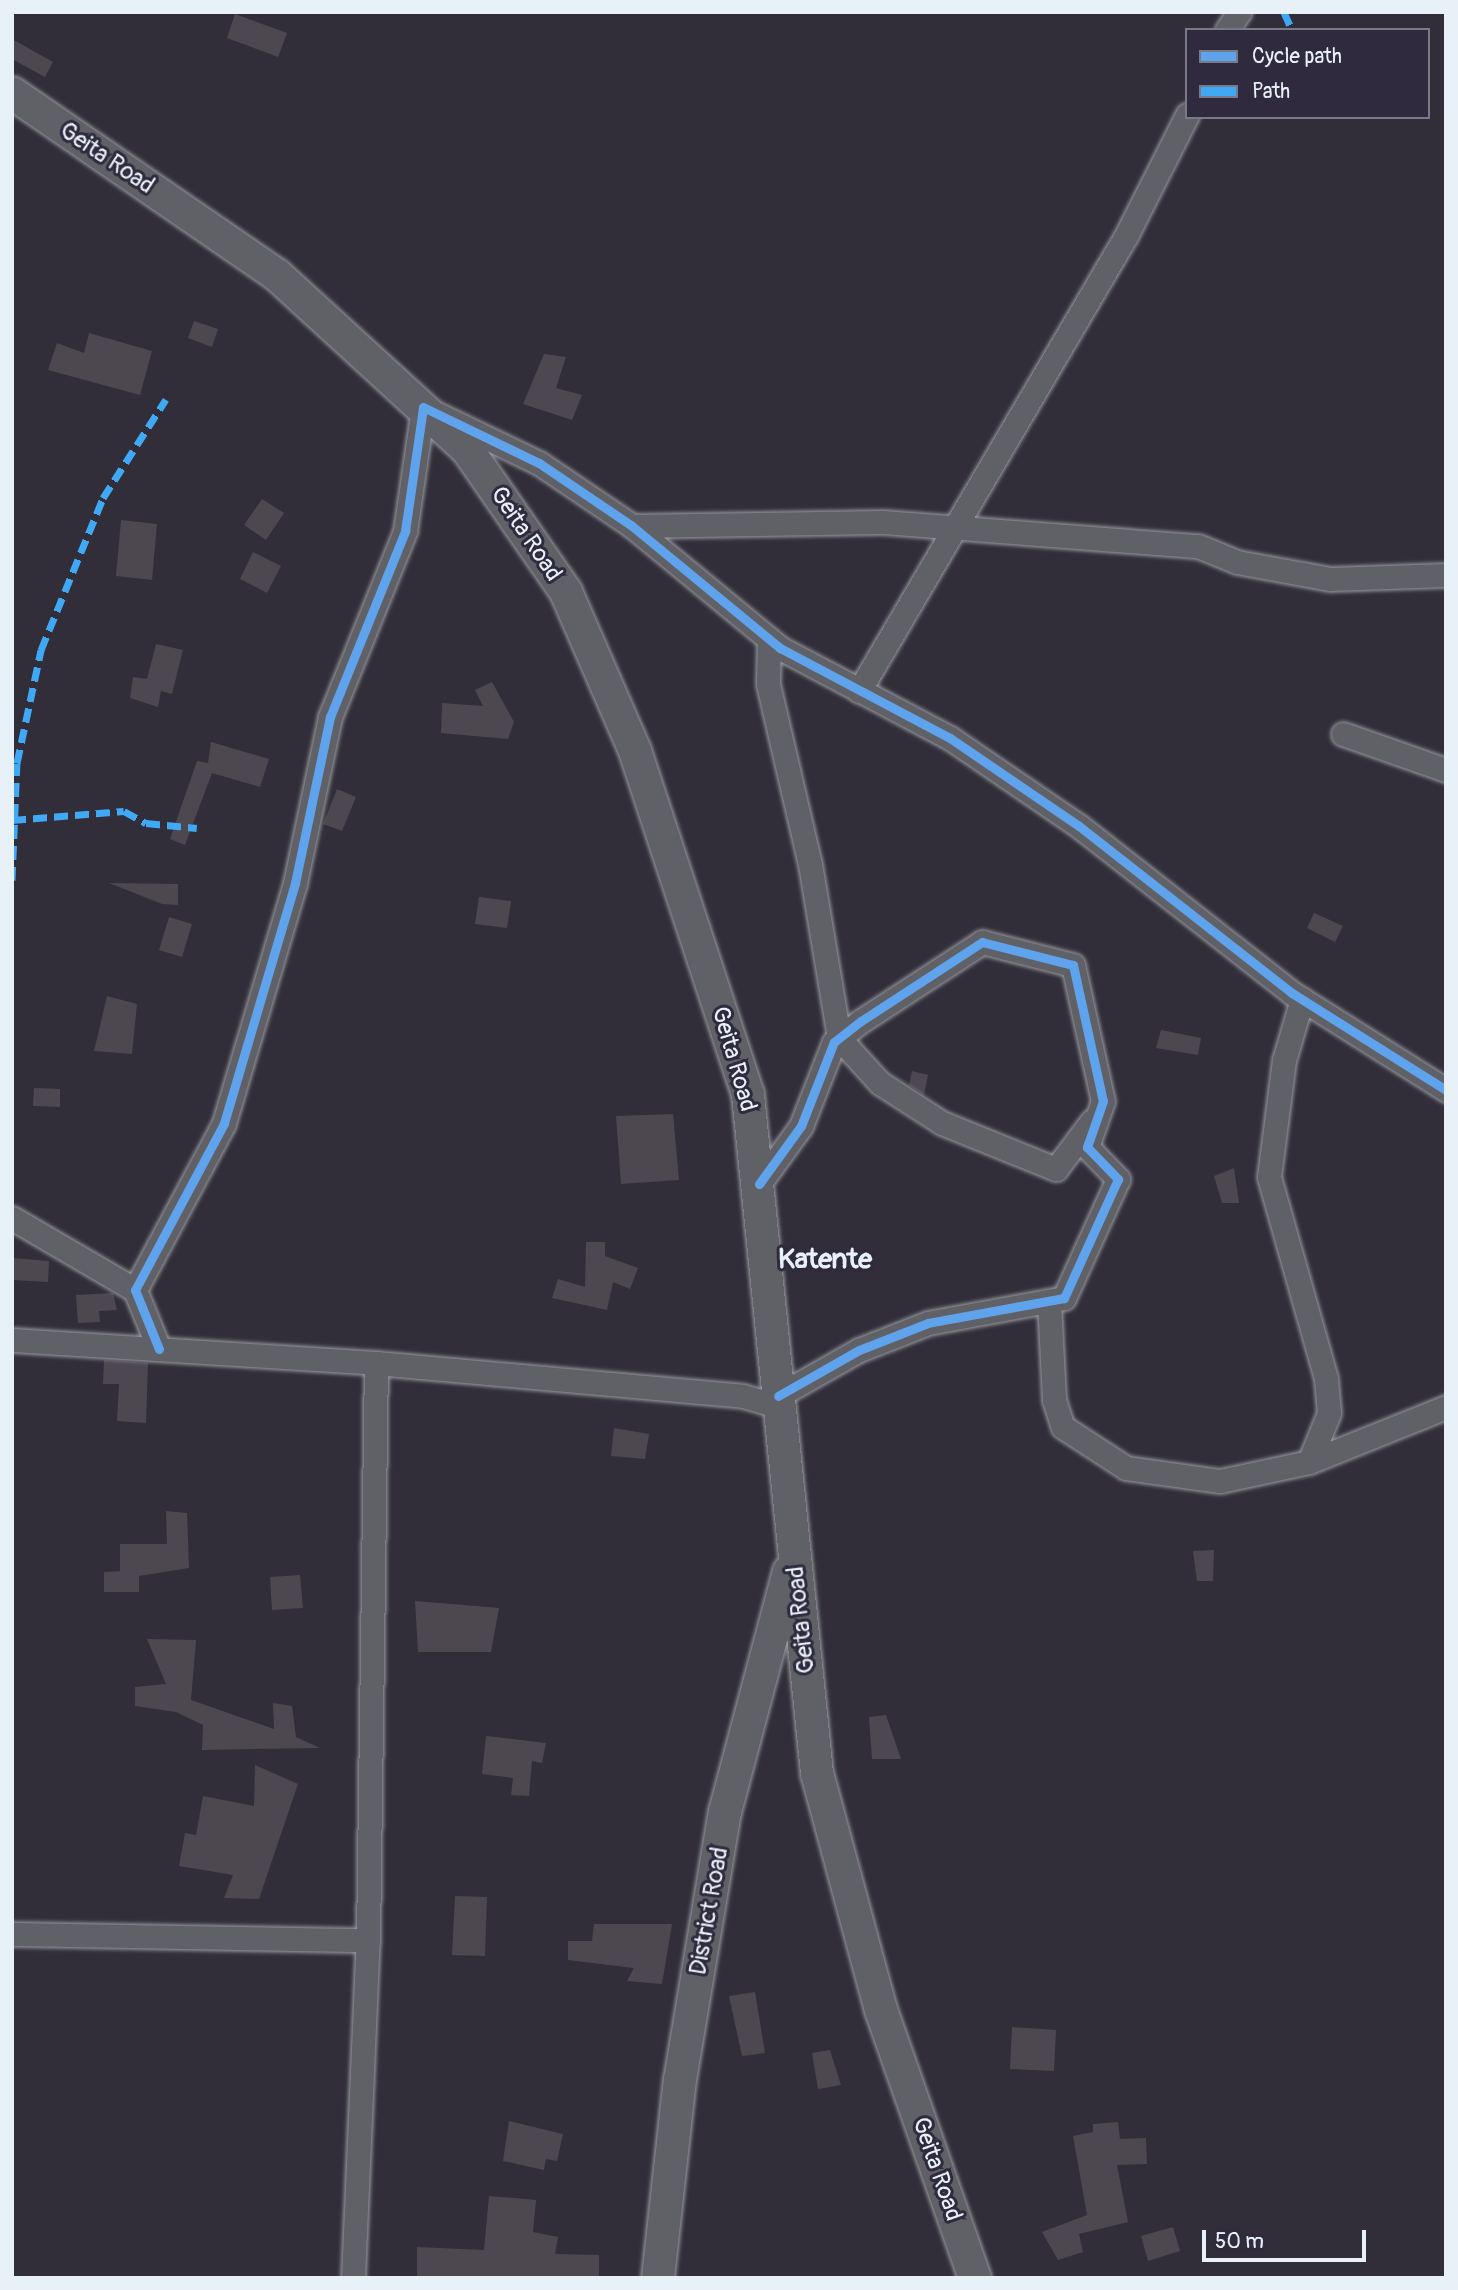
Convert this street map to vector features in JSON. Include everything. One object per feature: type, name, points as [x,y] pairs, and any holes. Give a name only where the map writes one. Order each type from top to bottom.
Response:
[{"type":"main road","name":"Geita Road","points":[[12,93],[278,275],[467,449],[566,592],[635,751],[748,1095],[817,1773],[881,2010],[975,2278]]},
{"type":"main road","name":"District Road","points":[[658,2278],[680,2080],[725,1812],[794,1551]]},
{"type":"street","points":[[1228,28],[1238,12]]},
{"type":"street","points":[[859,691],[950,529],[1126,236],[1185,119]]},
{"type":"street","points":[[135,1290],[224,1123],[295,883],[330,717],[405,531],[423,407],[539,463],[632,526],[769,639],[859,691],[950,738],[1079,826],[1302,999],[1446,1090]]},
{"type":"street","points":[[632,526],[883,522],[1198,546],[1237,562],[1330,579],[1446,575]]},
{"type":"street","points":[[769,639],[768,684],[810,864],[839,1038],[880,1083],[942,1123],[1055,1170],[1094,1118]]},
{"type":"street","points":[[1343,734],[1446,770]]},
{"type":"street","points":[[12,1340],[376,1363],[779,1401],[859,1350],[928,1323],[1063,1298],[1118,1179],[1087,1147],[1094,1118],[1102,1101],[1073,965],[982,942],[839,1038],[801,1126],[759,1184]]},
{"type":"street","points":[[1302,999],[1284,1060],[1269,1177],[1326,1379],[1329,1413],[1309,1461]]},
{"type":"street","points":[[12,1218],[135,1290],[159,1349]]},
{"type":"street","points":[[1049,1301],[1054,1400],[1063,1427],[1126,1468],[1220,1482],[1309,1461],[1446,1407]]},
{"type":"street","points":[[353,2278],[368,1940],[376,1363]]},
{"type":"street","points":[[12,1934],[368,1940]]},
{"type":"building","points":[[235,14],[287,33],[278,57],[227,38]]},
{"type":"building","points":[[12,39],[53,62],[45,77],[12,59]]},
{"type":"building","points":[[194,321],[218,329],[212,347],[188,338]]},
{"type":"building","points":[[89,333],[152,351],[140,395],[48,370],[57,343],[84,353]]},
{"type":"building","points":[[544,354],[566,357],[556,388],[582,395],[572,420],[523,404]]},
{"type":"building","points":[[262,499],[284,513],[266,540],[244,525]]},
{"type":"building","points":[[121,520],[157,524],[152,580],[116,576]]},
{"type":"building","points":[[253,552],[281,566],[267,593],[240,579]]},
{"type":"building","points":[[156,644],[183,650],[172,694],[161,691],[158,707],[130,698],[133,677],[147,679]]},
{"type":"building","points":[[492,682],[514,722],[508,739],[441,733],[442,703],[483,706],[475,690]]},
{"type":"building","points":[[211,742],[269,759],[260,787],[212,773],[185,845],[170,839],[197,761],[208,763]]},
{"type":"building","points":[[337,789],[356,797],[342,831],[323,824]]},
{"type":"building","points":[[109,883],[178,884],[178,905],[162,904]]},
{"type":"building","points":[[479,897],[511,901],[507,928],[475,924]]},
{"type":"building","points":[[1314,913],[1343,926],[1335,942],[1307,928]]},
{"type":"building","points":[[169,917],[192,924],[182,957],[159,950]]},
{"type":"building","points":[[107,996],[137,1004],[132,1054],[94,1051]]},
{"type":"building","points":[[1161,1030],[1201,1038],[1198,1055],[1156,1048]]},
{"type":"building","points":[[912,1071],[928,1075],[924,1095],[909,1085]]},
{"type":"building","points":[[34,1088],[60,1089],[60,1107],[33,1106]]},
{"type":"building","points":[[673,1114],[679,1180],[621,1184],[616,1116]]},
{"type":"building","points":[[1234,1168],[1239,1203],[1222,1203],[1214,1176]]},
{"type":"building","points":[[586,1242],[605,1242],[605,1256],[638,1268],[630,1289],[613,1282],[607,1310],[552,1298],[558,1279],[585,1287]]},
{"type":"building","points":[[12,1258],[49,1261],[48,1282],[12,1280]]},
{"type":"building","points":[[113,1293],[117,1310],[99,1311],[100,1322],[78,1323],[76,1295]]},
{"type":"building","points":[[104,1360],[148,1363],[146,1423],[117,1421],[119,1384],[103,1384]]},
{"type":"building","points":[[614,1428],[649,1434],[645,1459],[611,1456]]},
{"type":"building","points":[[166,1511],[187,1513],[189,1568],[139,1576],[139,1592],[104,1592],[104,1572],[120,1571],[120,1544],[167,1544]]},
{"type":"building","points":[[1214,1550],[1213,1581],[1197,1581],[1193,1551]]},
{"type":"building","points":[[300,1575],[303,1608],[272,1610],[270,1577]]},
{"type":"building","points":[[415,1601],[499,1608],[491,1652],[418,1652]]},
{"type":"building","points":[[147,1639],[196,1640],[191,1700],[274,1729],[273,1703],[292,1706],[296,1737],[320,1748],[202,1750],[203,1725],[176,1712],[135,1706],[135,1687],[166,1684]]},
{"type":"building","points":[[886,1715],[901,1759],[872,1759],[869,1717]]},
{"type":"building","points":[[486,1736],[546,1743],[542,1763],[532,1761],[529,1796],[511,1795],[513,1778],[482,1774]]},
{"type":"building","points":[[255,1765],[298,1784],[259,1899],[224,1898],[233,1875],[179,1866],[185,1833],[196,1835],[203,1796],[254,1806]]},
{"type":"building","points":[[455,1896],[487,1897],[485,1956],[452,1955]]},
{"type":"building","points":[[594,1924],[672,1924],[662,1984],[627,1981],[634,1968],[568,1960],[568,1941],[592,1941]]},
{"type":"building","points":[[755,1992],[765,2053],[742,2056],[729,1996]]},
{"type":"building","points":[[1012,2027],[1056,2030],[1054,2071],[1010,2069]]},
{"type":"building","points":[[830,2050],[841,2085],[818,2089],[812,2053]]},
{"type":"building","points":[[509,2121],[563,2134],[557,2161],[546,2159],[544,2170],[503,2161]]},
{"type":"building","points":[[1118,2122],[1120,2139],[1146,2138],[1147,2164],[1117,2165],[1128,2222],[1079,2234],[1083,2252],[1058,2260],[1042,2232],[1087,2215],[1073,2136],[1093,2132],[1093,2124]]},
{"type":"building","points":[[489,2196],[536,2200],[533,2232],[558,2237],[555,2254],[599,2255],[599,2278],[417,2278],[417,2247],[484,2250]]},
{"type":"building","points":[[1173,2227],[1180,2251],[1148,2261],[1141,2236]]},
{"type":"marked path","points":[[1284,12],[1291,28]]},
{"type":"marked path","points":[[12,880],[17,763],[41,650],[103,498],[166,399]]},
{"type":"marked path","points":[[12,820],[124,811],[146,823],[197,828]]},
{"type":"cycle path","points":[[159,1349],[135,1290],[224,1123],[295,883],[330,717],[405,531],[423,407],[539,463],[632,526],[780,648],[950,738],[1079,826],[1292,993],[1446,1090]]},
{"type":"cycle path","points":[[759,1184],[801,1126],[834,1042],[861,1021],[982,942],[1073,965],[1103,1101],[1087,1147],[1118,1179],[1064,1298],[928,1323],[859,1350],[778,1396]]},
{"type":"district","name":"Katente","points":[[825,1260]]}]
